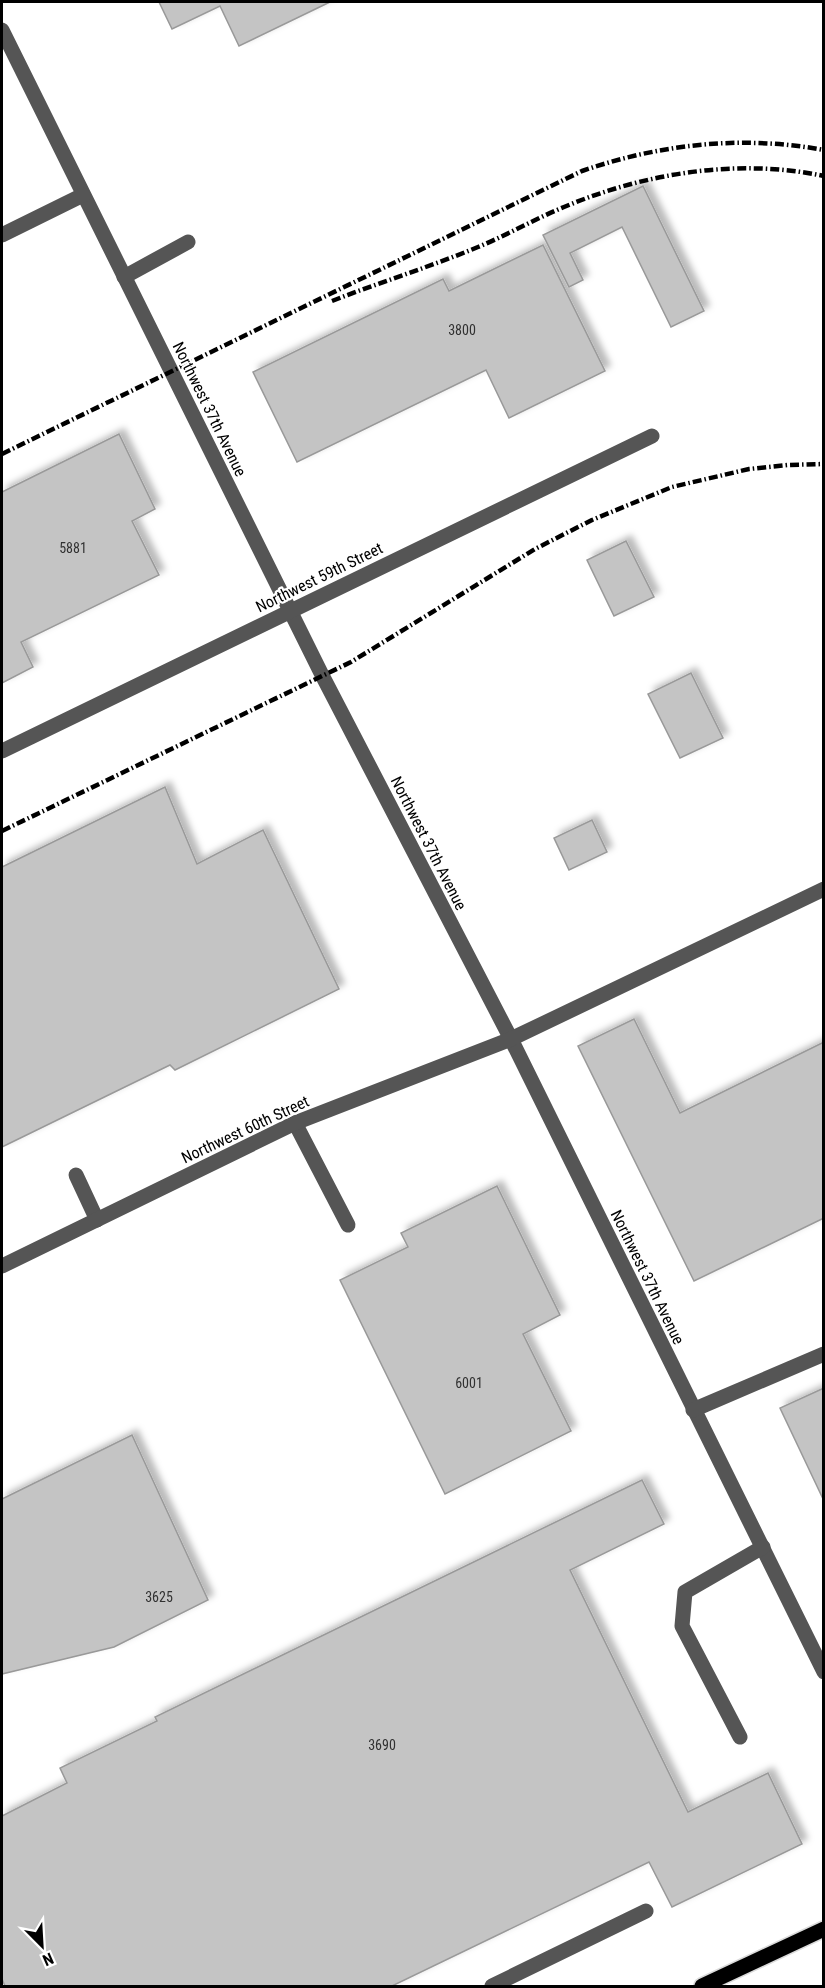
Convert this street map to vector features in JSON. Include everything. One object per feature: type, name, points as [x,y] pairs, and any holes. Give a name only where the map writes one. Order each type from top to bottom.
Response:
[{"type":"main road","points":[[702,1986],[727,1981],[824,1929]]},
{"type":"street","name":"Northwest 37th Avenue","points":[[2,30],[290,611],[511,1039],[824,1672]]},
{"type":"street","points":[[2,235],[83,195]]},
{"type":"street","points":[[124,277],[188,242]]},
{"type":"street","name":"Northwest 59th Street","points":[[2,751],[652,436]]},
{"type":"street","name":"Northwest 60th Street","points":[[2,1266],[295,1123],[511,1039],[824,889]]},
{"type":"street","points":[[295,1123],[348,1224]]},
{"type":"street","points":[[76,1174],[97,1220]]},
{"type":"street","points":[[693,1410],[824,1354]]},
{"type":"street","points":[[740,1737],[682,1626],[685,1592],[763,1547]]},
{"type":"street","points":[[492,1986],[646,1911]]},
{"type":"building","points":[[159,2],[330,2],[239,46],[220,6],[172,29]]},
{"type":"building","points":[[643,186],[704,311],[671,327],[622,227],[570,253],[583,280],[569,287],[543,235]]},
{"type":"building","points":[[543,245],[605,371],[509,418],[486,370],[297,462],[253,372],[443,279],[449,291]]},
{"type":"building","points":[[119,434],[155,509],[132,521],[159,575],[21,642],[33,667],[2,683],[2,492]]},
{"type":"building","points":[[626,541],[654,597],[614,616],[587,560]]},
{"type":"building","points":[[691,673],[723,738],[680,758],[648,694]]},
{"type":"building","points":[[165,787],[197,864],[263,830],[339,989],[175,1070],[170,1065],[2,1147],[2,867]]},
{"type":"building","points":[[592,820],[607,852],[569,870],[554,838]]},
{"type":"building","points":[[634,1019],[680,1113],[824,1042],[824,1218],[694,1281],[578,1046]]},
{"type":"building","points":[[497,1186],[560,1315],[523,1334],[571,1431],[445,1494],[340,1280],[408,1247],[401,1233]]},
{"type":"building","points":[[824,1388],[824,1501],[780,1408]]},
{"type":"building","points":[[132,1435],[208,1600],[114,1647],[2,1674],[2,1499]]},
{"type":"building","points":[[642,1480],[664,1524],[570,1570],[688,1812],[768,1773],[802,1844],[672,1907],[649,1862],[392,1986],[5,1986],[2,1979],[2,1816],[67,1783],[60,1768],[157,1721],[155,1717]]},
{"type":"railway","points":[[2,454],[582,171],[641,154],[702,145],[763,143],[824,150]]},
{"type":"railway","points":[[332,301],[460,254],[564,207],[627,185],[692,172],[725,169],[758,168],[824,176]]},
{"type":"railway","points":[[2,831],[351,662],[535,549],[592,520],[672,487],[749,469],[824,464]]}]
